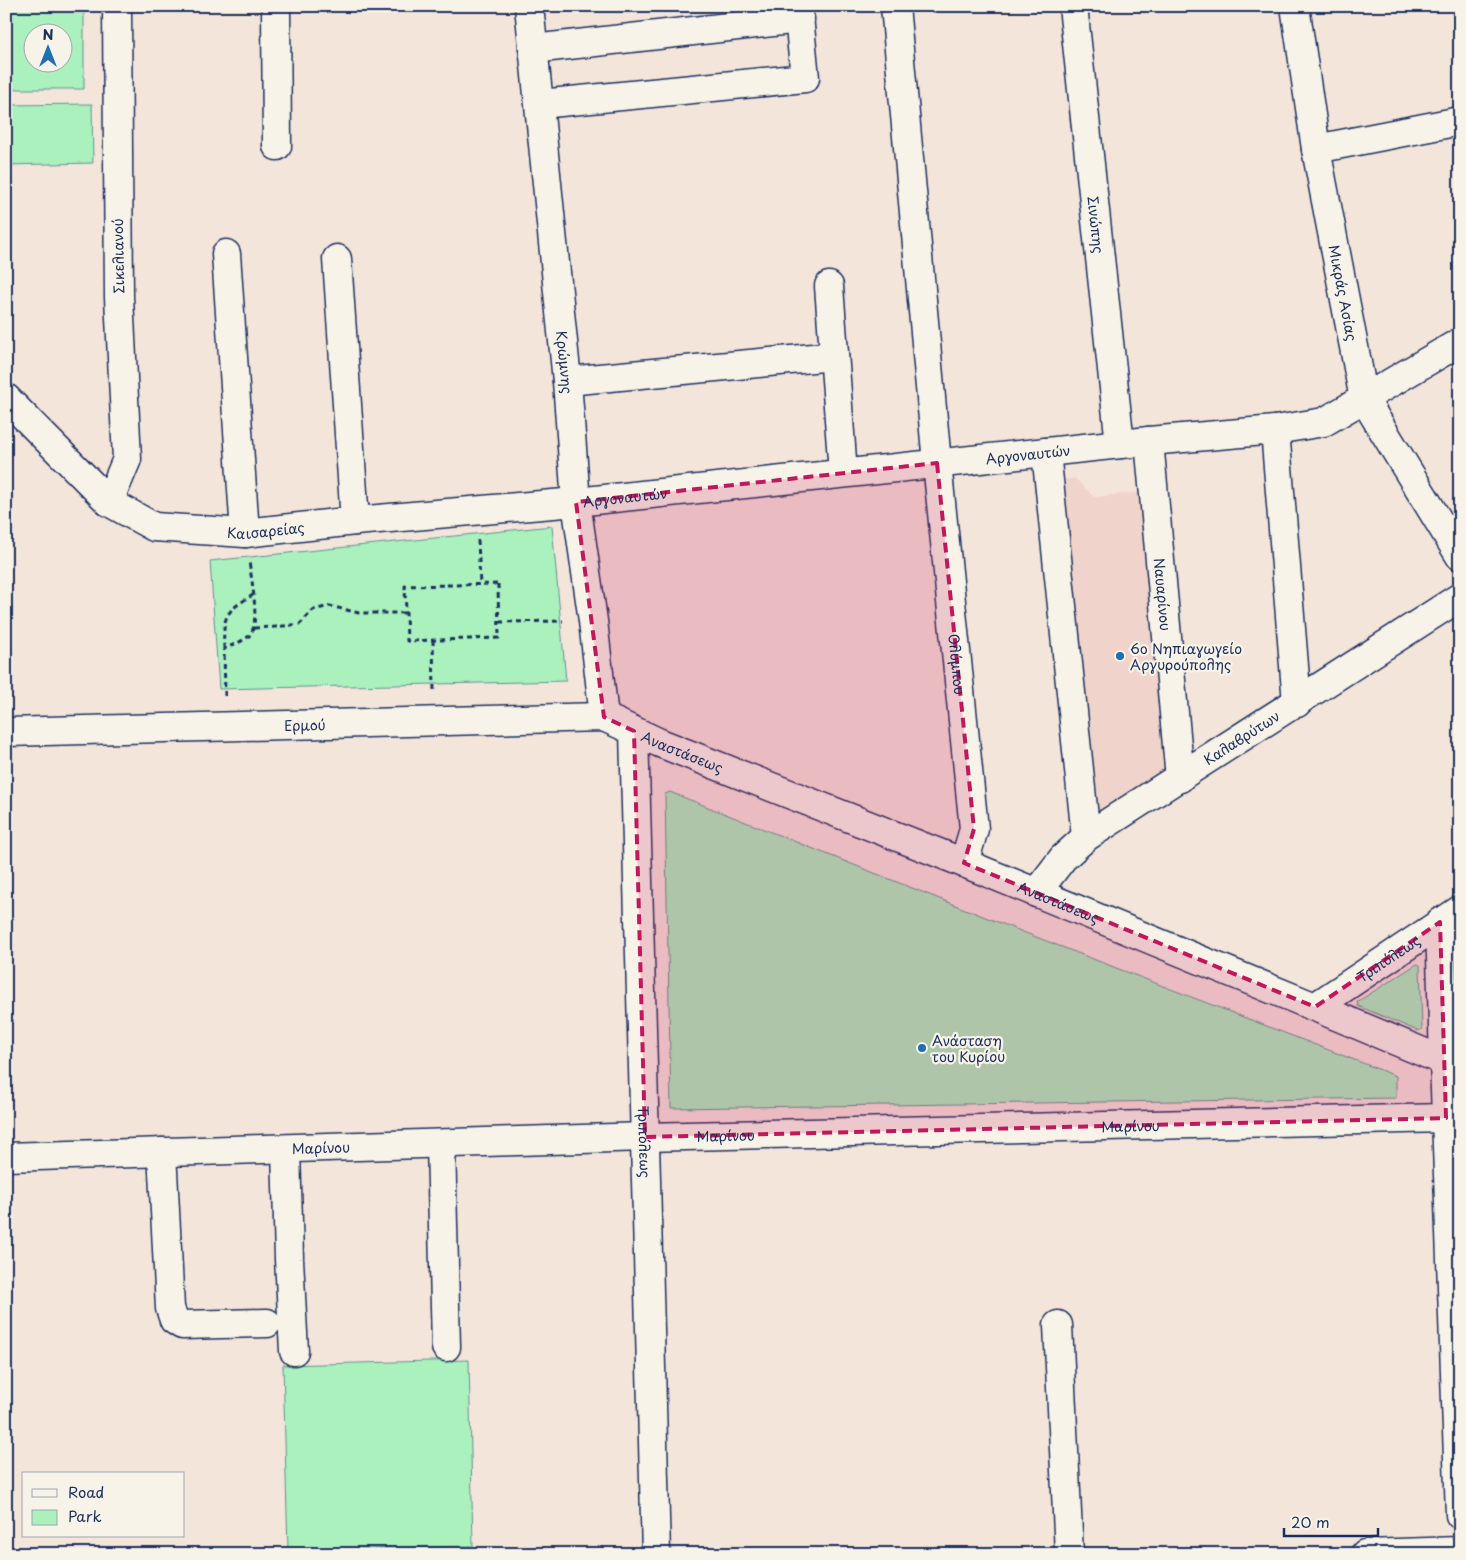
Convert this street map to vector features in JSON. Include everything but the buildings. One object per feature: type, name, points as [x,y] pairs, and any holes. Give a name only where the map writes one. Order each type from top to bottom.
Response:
[{"type":"street","name":"Σικελιανού","points":[[109,502],[127,459],[119,297],[117,6]]},
{"type":"street","points":[[276,6],[276,146]]},
{"type":"street","name":"Κρώμνης","points":[[528,6],[540,104],[567,380],[576,502],[604,717]]},
{"type":"street","name":"Ολύμπου","points":[[895,6],[937,463],[974,829],[964,863]]},
{"type":"street","name":"Σινώπης","points":[[1073,6],[1120,444]]},
{"type":"street","name":"Μικράς Ασίας","points":[[1295,6],[1316,149],[1364,399],[1460,556]]},
{"type":"street","points":[[533,49],[799,13],[805,78],[540,104]]},
{"type":"street","points":[[1316,149],[1460,121]]},
{"type":"street","points":[[226,254],[245,533]]},
{"type":"street","points":[[337,259],[355,521]]},
{"type":"street","points":[[829,286],[843,473]]},
{"type":"street","name":"Αργοναυτών","points":[[576,502],[1149,441],[1275,430],[1324,422],[1460,342]]},
{"type":"street","points":[[567,380],[834,356]]},
{"type":"street","name":"Καισαρείας","points":[[6,398],[109,502],[154,527],[245,533],[355,521],[576,502]]},
{"type":"street","points":[[1275,430],[1297,703]]},
{"type":"street","name":"Ναυαρίνου","points":[[1149,441],[1180,778]]},
{"type":"street","points":[[1046,452],[1086,837]]},
{"type":"street","name":"Καλαβρύτων","points":[[1036,893],[1063,858],[1086,837],[1460,597]]},
{"type":"street","name":"Αναστάσεως","points":[[604,717],[660,743],[964,863],[1444,1062]]},
{"type":"street","name":"Ερμού","points":[[6,732],[604,717]]},
{"type":"street","name":"Τριπόλεως","points":[[634,731],[656,1554]]},
{"type":"street","points":[[1450,916],[1444,1062],[1453,1123],[1460,1515]]},
{"type":"street","name":"Τριπόλεως","points":[[1315,1007],[1450,916]]},
{"type":"street","name":"Μαρίνου","points":[[6,1157],[645,1137],[1453,1123]]},
{"type":"street","points":[[440,1144],[446,1347]]},
{"type":"street","points":[[286,1149],[288,1259],[294,1351]]},
{"type":"street","points":[[162,1152],[170,1308],[174,1320],[182,1325],[267,1323]]},
{"type":"street","points":[[1058,1325],[1069,1554]]},
{"type":"street","points":[[1365,1554],[1460,1551]]},
{"type":"path","points":[[476,510],[480,584]]},
{"type":"path","points":[[224,649],[250,635],[254,628],[255,613],[245,533]]},
{"type":"path","points":[[498,584],[499,638],[407,641],[406,613],[405,586],[498,584]]},
{"type":"path","points":[[226,726],[224,622],[229,612],[239,603],[253,595]]},
{"type":"path","points":[[254,628],[300,624],[313,610],[330,606],[359,613],[406,613]]},
{"type":"path","points":[[499,622],[593,621]]},
{"type":"path","points":[[434,640],[434,721]]},
{"type":"highlighted area","points":[[937,463],[974,829],[964,863],[1315,1007],[1440,922],[1446,1118],[645,1137],[634,731],[604,717],[576,502]]},
{"type":"shaded area","name":"6ο Νηπιαγωγείο Αργυρούπολης","points":[[1075,478],[1094,497],[1142,492],[1171,773],[1109,811],[1096,811],[1064,480]]},
{"type":"green space","points":[[11,6],[84,6],[84,89],[11,89]]},
{"type":"green space","points":[[92,104],[93,163],[6,165],[6,105]]},
{"type":"green space","points":[[552,526],[566,681],[219,689],[210,561]]},
{"type":"green space","points":[[670,792],[1023,932],[1396,1076],[1396,1098],[671,1108],[665,794]]},
{"type":"green space","points":[[1417,964],[1420,965],[1422,1029],[1418,1031],[1358,1006],[1357,1002]]},
{"type":"green space","points":[[469,1360],[473,1546],[288,1551],[283,1365]]},
{"type":"place","name":"6ο Νηπιαγωγείο Αργυρούπολης","points":[[1120,656]]},
{"type":"place","name":"Ανάσταση του Κυρίου","points":[[922,1048]]}]
